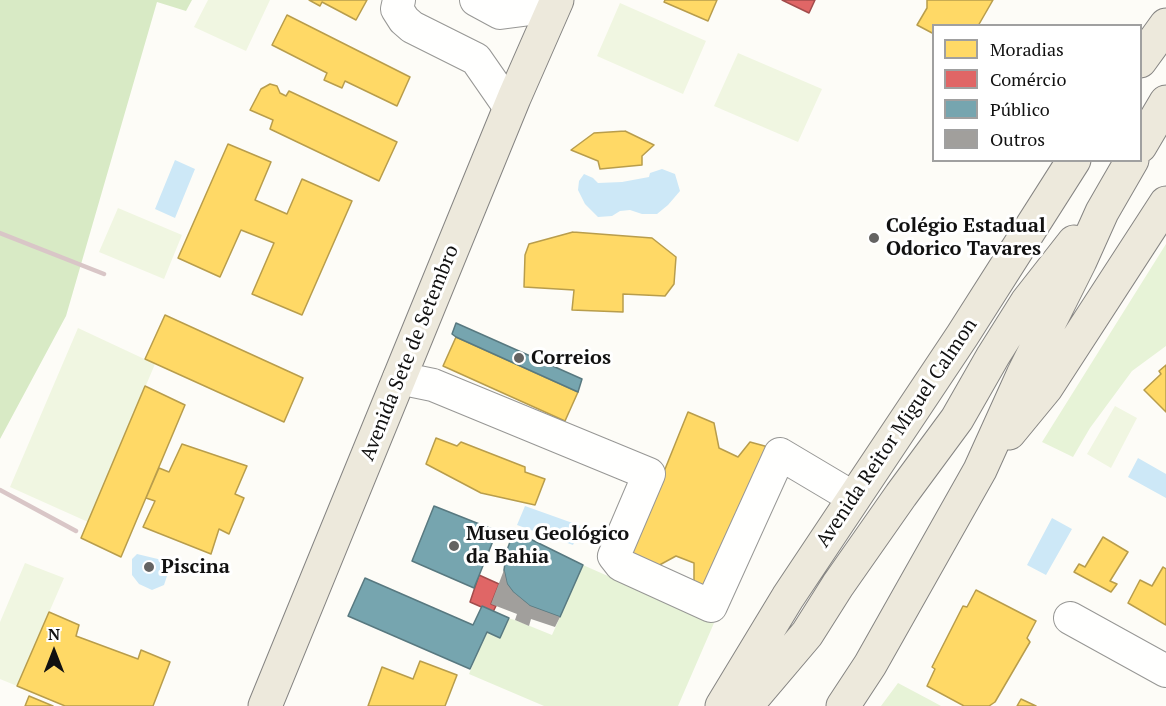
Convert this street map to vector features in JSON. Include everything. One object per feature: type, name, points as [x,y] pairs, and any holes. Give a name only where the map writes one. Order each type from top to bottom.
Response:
[{"type":"main road","name":"Avenida Sete de Setembro","points":[[265,706],[550,5]]},
{"type":"main road","points":[[1142,59],[1166,25]]},
{"type":"main road","points":[[1142,143],[1166,102]]},
{"type":"main road","name":"Avenida Reitor Miguel Calmon","points":[[722,706],[788,597],[962,336],[1073,162]]},
{"type":"main road","points":[[843,706],[870,665],[980,470],[1102,212],[1131,162]]},
{"type":"main road","points":[[980,470],[1046,388],[1166,202]]},
{"type":"main road","points":[[746,706],[807,634],[888,513],[957,419],[1027,302],[1063,255],[1102,212]]},
{"type":"street","points":[[399,0],[397,9],[412,27],[476,59],[510,108]]},
{"type":"street","points":[[476,0],[500,13],[550,5]]},
{"type":"street","points":[[506,0],[520,5],[550,5]]},
{"type":"street","points":[[399,378],[432,385],[649,474],[614,556],[621,565],[711,606],[780,454],[854,498]]},
{"type":"street","points":[[1070,618],[1166,671]]},
{"type":"green space","points":[[0,0],[192,0],[186,11],[157,2],[66,316],[0,439]]},
{"type":"green space","points":[[208,0],[270,0],[246,51],[194,27]]},
{"type":"green space","points":[[620,3],[706,41],[683,94],[597,56]]},
{"type":"green space","points":[[738,53],[822,89],[798,142],[714,106]]},
{"type":"green space","points":[[118,208],[182,235],[164,279],[99,252]]},
{"type":"green space","points":[[1166,244],[1166,346],[1132,371],[1090,428],[1073,457],[1042,442]]},
{"type":"green space","points":[[78,328],[155,364],[88,522],[10,487]]},
{"type":"green space","points":[[1115,406],[1137,418],[1111,468],[1087,454]]},
{"type":"green space","points":[[25,563],[64,578],[17,686],[0,679],[0,622]]},
{"type":"green space","points":[[583,565],[714,623],[678,706],[544,706],[469,674],[487,630],[507,618],[552,635]]},
{"type":"green space","points":[[898,683],[930,700],[941,706],[881,706]]},
{"type":"water","points":[[175,160],[195,169],[175,218],[155,209]]},
{"type":"water","points":[[662,169],[675,174],[680,191],[657,214],[642,214],[630,210],[620,211],[612,216],[598,217],[585,204],[578,190],[579,181],[584,174],[598,183],[622,182],[649,177],[650,173]]},
{"type":"water","points":[[1138,458],[1166,474],[1166,498],[1128,477]]},
{"type":"water","points":[[525,506],[581,526],[573,545],[517,525]]},
{"type":"water","points":[[1052,518],[1072,529],[1046,575],[1027,565]]},
{"type":"water","name":"Piscina","points":[[137,554],[162,560],[168,573],[164,585],[152,590],[139,584],[132,575],[132,559]]},
{"type":"building: Moradias","points":[[309,0],[367,0],[356,20],[322,2],[320,6]]},
{"type":"building: Moradias","points":[[665,0],[717,0],[708,21],[664,2]]},
{"type":"building: Moradias","points":[[927,0],[993,0],[979,24],[932,24],[932,33],[917,25],[927,8]]},
{"type":"building: Moradias","points":[[287,15],[410,77],[397,106],[345,81],[342,88],[324,80],[327,73],[272,45]]},
{"type":"building: Moradias","points":[[270,84],[277,86],[280,93],[286,96],[289,91],[397,142],[379,181],[270,129],[273,120],[250,110],[261,89]]},
{"type":"building: Moradias","points":[[625,131],[654,145],[642,156],[642,165],[600,169],[598,161],[571,150],[594,133]]},
{"type":"building: Moradias","points":[[228,144],[271,162],[255,200],[287,214],[302,179],[352,201],[302,315],[252,294],[274,243],[241,230],[220,277],[178,258]]},
{"type":"building: Moradias","points":[[573,232],[652,238],[676,257],[674,284],[665,296],[623,294],[623,312],[572,310],[574,290],[524,287],[525,255],[529,244]]},
{"type":"building: Moradias","points":[[165,315],[303,378],[284,422],[145,359]]},
{"type":"building: Moradias","points":[[456,337],[578,392],[565,421],[443,366]]},
{"type":"building: Moradias","points":[[1166,365],[1166,412],[1144,390],[1161,374],[1159,371]]},
{"type":"building: Moradias","points":[[145,386],[185,405],[121,557],[81,538]]},
{"type":"building: Moradias","points":[[688,412],[714,423],[719,448],[738,457],[750,442],[772,448],[710,593],[694,586],[694,563],[676,556],[654,568],[630,556]]},
{"type":"building: Moradias","points":[[436,438],[457,446],[461,442],[525,467],[525,472],[545,479],[535,505],[481,493],[426,464]]},
{"type":"building: Moradias","points":[[182,444],[247,466],[235,494],[244,498],[229,534],[219,529],[211,554],[143,527],[155,501],[146,498],[159,468],[169,472]]},
{"type":"building: Moradias","points":[[1103,537],[1128,552],[1110,581],[1117,584],[1111,592],[1074,572],[1079,564],[1085,567]]},
{"type":"building: Moradias","points":[[1163,567],[1166,569],[1166,625],[1128,603],[1140,580],[1152,586]]},
{"type":"building: Moradias","points":[[976,590],[1036,621],[1027,638],[1030,642],[995,702],[989,706],[964,706],[927,686],[935,669],[932,667],[963,606],[967,607]]},
{"type":"building: Moradias","points":[[49,612],[79,625],[76,636],[138,659],[141,650],[170,662],[153,706],[65,706],[17,686]]},
{"type":"building: Moradias","points":[[420,661],[457,675],[445,706],[368,706],[382,667],[413,679]]},
{"type":"building: Moradias","points":[[29,696],[53,706],[25,706]]},
{"type":"building: Moradias","points":[[1021,699],[1036,706],[1017,706]]},
{"type":"building: Comércio","points":[[782,0],[815,0],[809,13]]},
{"type":"building: Comércio","points":[[479,575],[499,584],[491,604],[496,606],[493,612],[470,602]]},
{"type":"building: Público","name":"Correios","points":[[456,323],[582,379],[578,392],[456,337],[452,334]]},
{"type":"building: Público","name":"Museu Geológico da Bahia","points":[[434,506],[497,531],[474,588],[412,561]]},
{"type":"building: Público","points":[[514,531],[583,565],[560,617],[530,606],[507,584],[504,570],[507,550]]},
{"type":"building: Público","points":[[365,578],[473,625],[482,606],[509,618],[500,638],[487,632],[470,669],[348,616]]},
{"type":"building: Outros","points":[[504,570],[507,584],[513,592],[530,606],[560,617],[555,627],[531,619],[529,626],[515,620],[517,614],[491,604]]},
{"type":"railway","points":[[0,233],[104,274]]},
{"type":"railway","points":[[0,490],[76,531]]},
{"type":"place","name":"Colégio Estadual Odorico Tavares","points":[[874,238]]},
{"type":"place","name":"Correios","points":[[519,358]]},
{"type":"place","name":"Museu Geológico da Bahia","points":[[454,546]]},
{"type":"place","name":"Piscina","points":[[149,567]]}]
